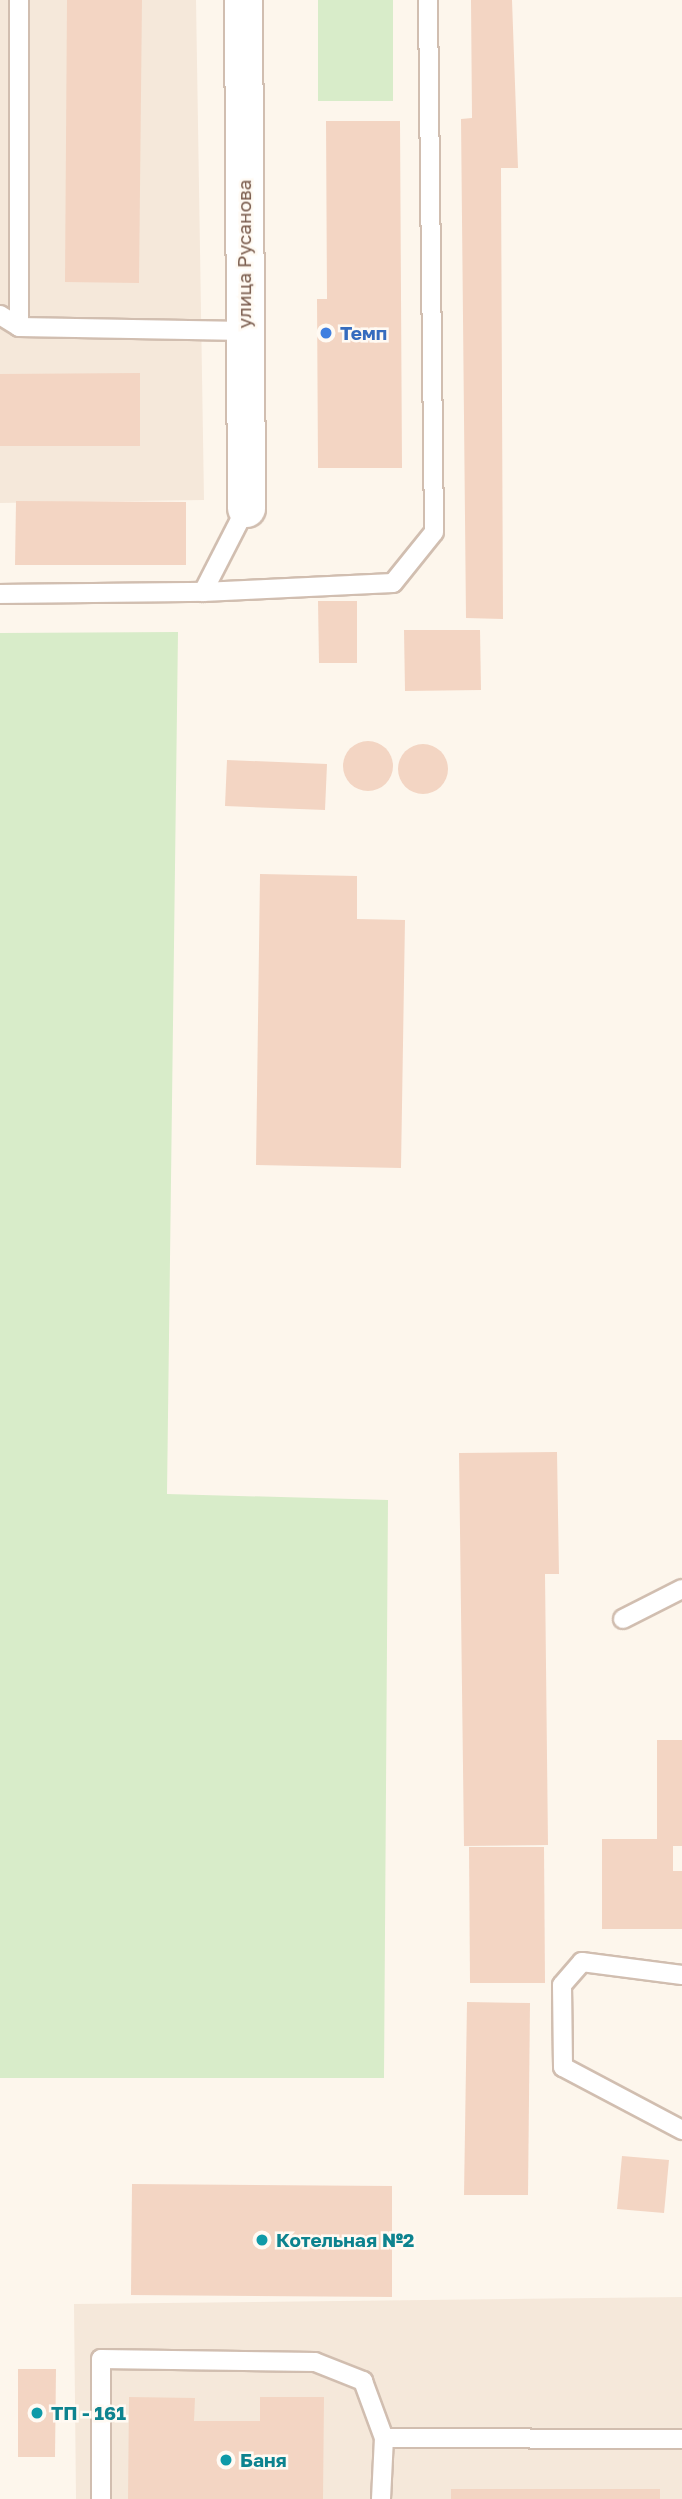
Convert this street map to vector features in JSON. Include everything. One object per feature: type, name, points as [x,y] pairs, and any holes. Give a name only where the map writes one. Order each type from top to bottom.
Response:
[{"type":"street","name":"улица Русанова","points":[[243,0],[246,508]]},
{"type":"lane","points":[[19,0],[19,327]]},
{"type":"lane","points":[[0,594],[202,592],[393,583],[434,532],[428,0]]},
{"type":"lane","points":[[0,316],[19,327],[245,331]]},
{"type":"lane","points":[[202,592],[246,508]]},
{"type":"lane","points":[[623,1619],[682,1589]]},
{"type":"lane","points":[[682,1975],[582,1962],[562,1985],[563,2067],[682,2130]]},
{"type":"lane","points":[[101,2499],[101,2359],[315,2362],[363,2381],[384,2438],[381,2499]]},
{"type":"lane","points":[[384,2438],[682,2439]]},
{"type":"shaded area","points":[[0,0],[196,0],[204,500],[0,503]]},
{"type":"shaded area","points":[[682,2297],[682,2499],[76,2499],[74,2304]]},
{"type":"green space","points":[[318,0],[393,0],[393,101],[318,101]]},
{"type":"green space","points":[[178,632],[167,1494],[388,1500],[384,2078],[0,2078],[0,633]]},
{"type":"building","points":[[67,0],[142,0],[139,283],[65,282]]},
{"type":"building","points":[[471,0],[512,0],[518,168],[501,168],[503,619],[466,618],[461,119],[472,118]]},
{"type":"building","points":[[326,121],[400,121],[402,468],[318,468],[317,299],[327,299]]},
{"type":"building","points":[[140,373],[140,446],[0,446],[0,374]]},
{"type":"building","points":[[16,501],[186,502],[186,565],[15,565]]},
{"type":"building","points":[[318,601],[357,601],[357,663],[319,663]]},
{"type":"building","points":[[404,630],[480,630],[481,690],[405,691]]},
{"type":"building","points":[[368,741],[386,748],[393,766],[386,784],[368,791],[350,784],[343,766],[350,748]]},
{"type":"building","points":[[423,744],[441,751],[448,769],[441,787],[423,794],[405,787],[398,769],[405,751]]},
{"type":"building","points":[[227,760],[327,764],[325,810],[225,806]]},
{"type":"building","points":[[260,874],[357,876],[357,919],[405,920],[401,1168],[256,1165]]},
{"type":"building","points":[[557,1452],[559,1574],[545,1574],[548,1845],[464,1846],[459,1453]]},
{"type":"building","points":[[657,1740],[682,1740],[682,1846],[673,1846],[673,1871],[682,1871],[682,1929],[602,1929],[602,1839],[657,1839]]},
{"type":"building","points":[[469,1847],[544,1847],[545,1983],[470,1983]]},
{"type":"building","points":[[467,2002],[530,2003],[528,2195],[464,2195]]},
{"type":"building","points":[[622,2156],[669,2160],[664,2213],[617,2209]]},
{"type":"building","name":"Котельная №2","points":[[132,2184],[392,2186],[392,2297],[131,2295]]},
{"type":"building","name":"ТП - 161","points":[[18,2369],[56,2369],[55,2457],[18,2457]]},
{"type":"building","name":"Баня","points":[[129,2397],[195,2398],[194,2421],[260,2421],[260,2397],[324,2397],[323,2499],[128,2499]]},
{"type":"building","points":[[451,2489],[660,2489],[660,2499],[451,2499]]},
{"type":"place","name":"Темп","points":[[326,333]]},
{"type":"place","name":"Котельная №2","points":[[262,2240]]},
{"type":"place","name":"ТП - 161","points":[[37,2413]]},
{"type":"place","name":"Баня","points":[[226,2460]]}]
